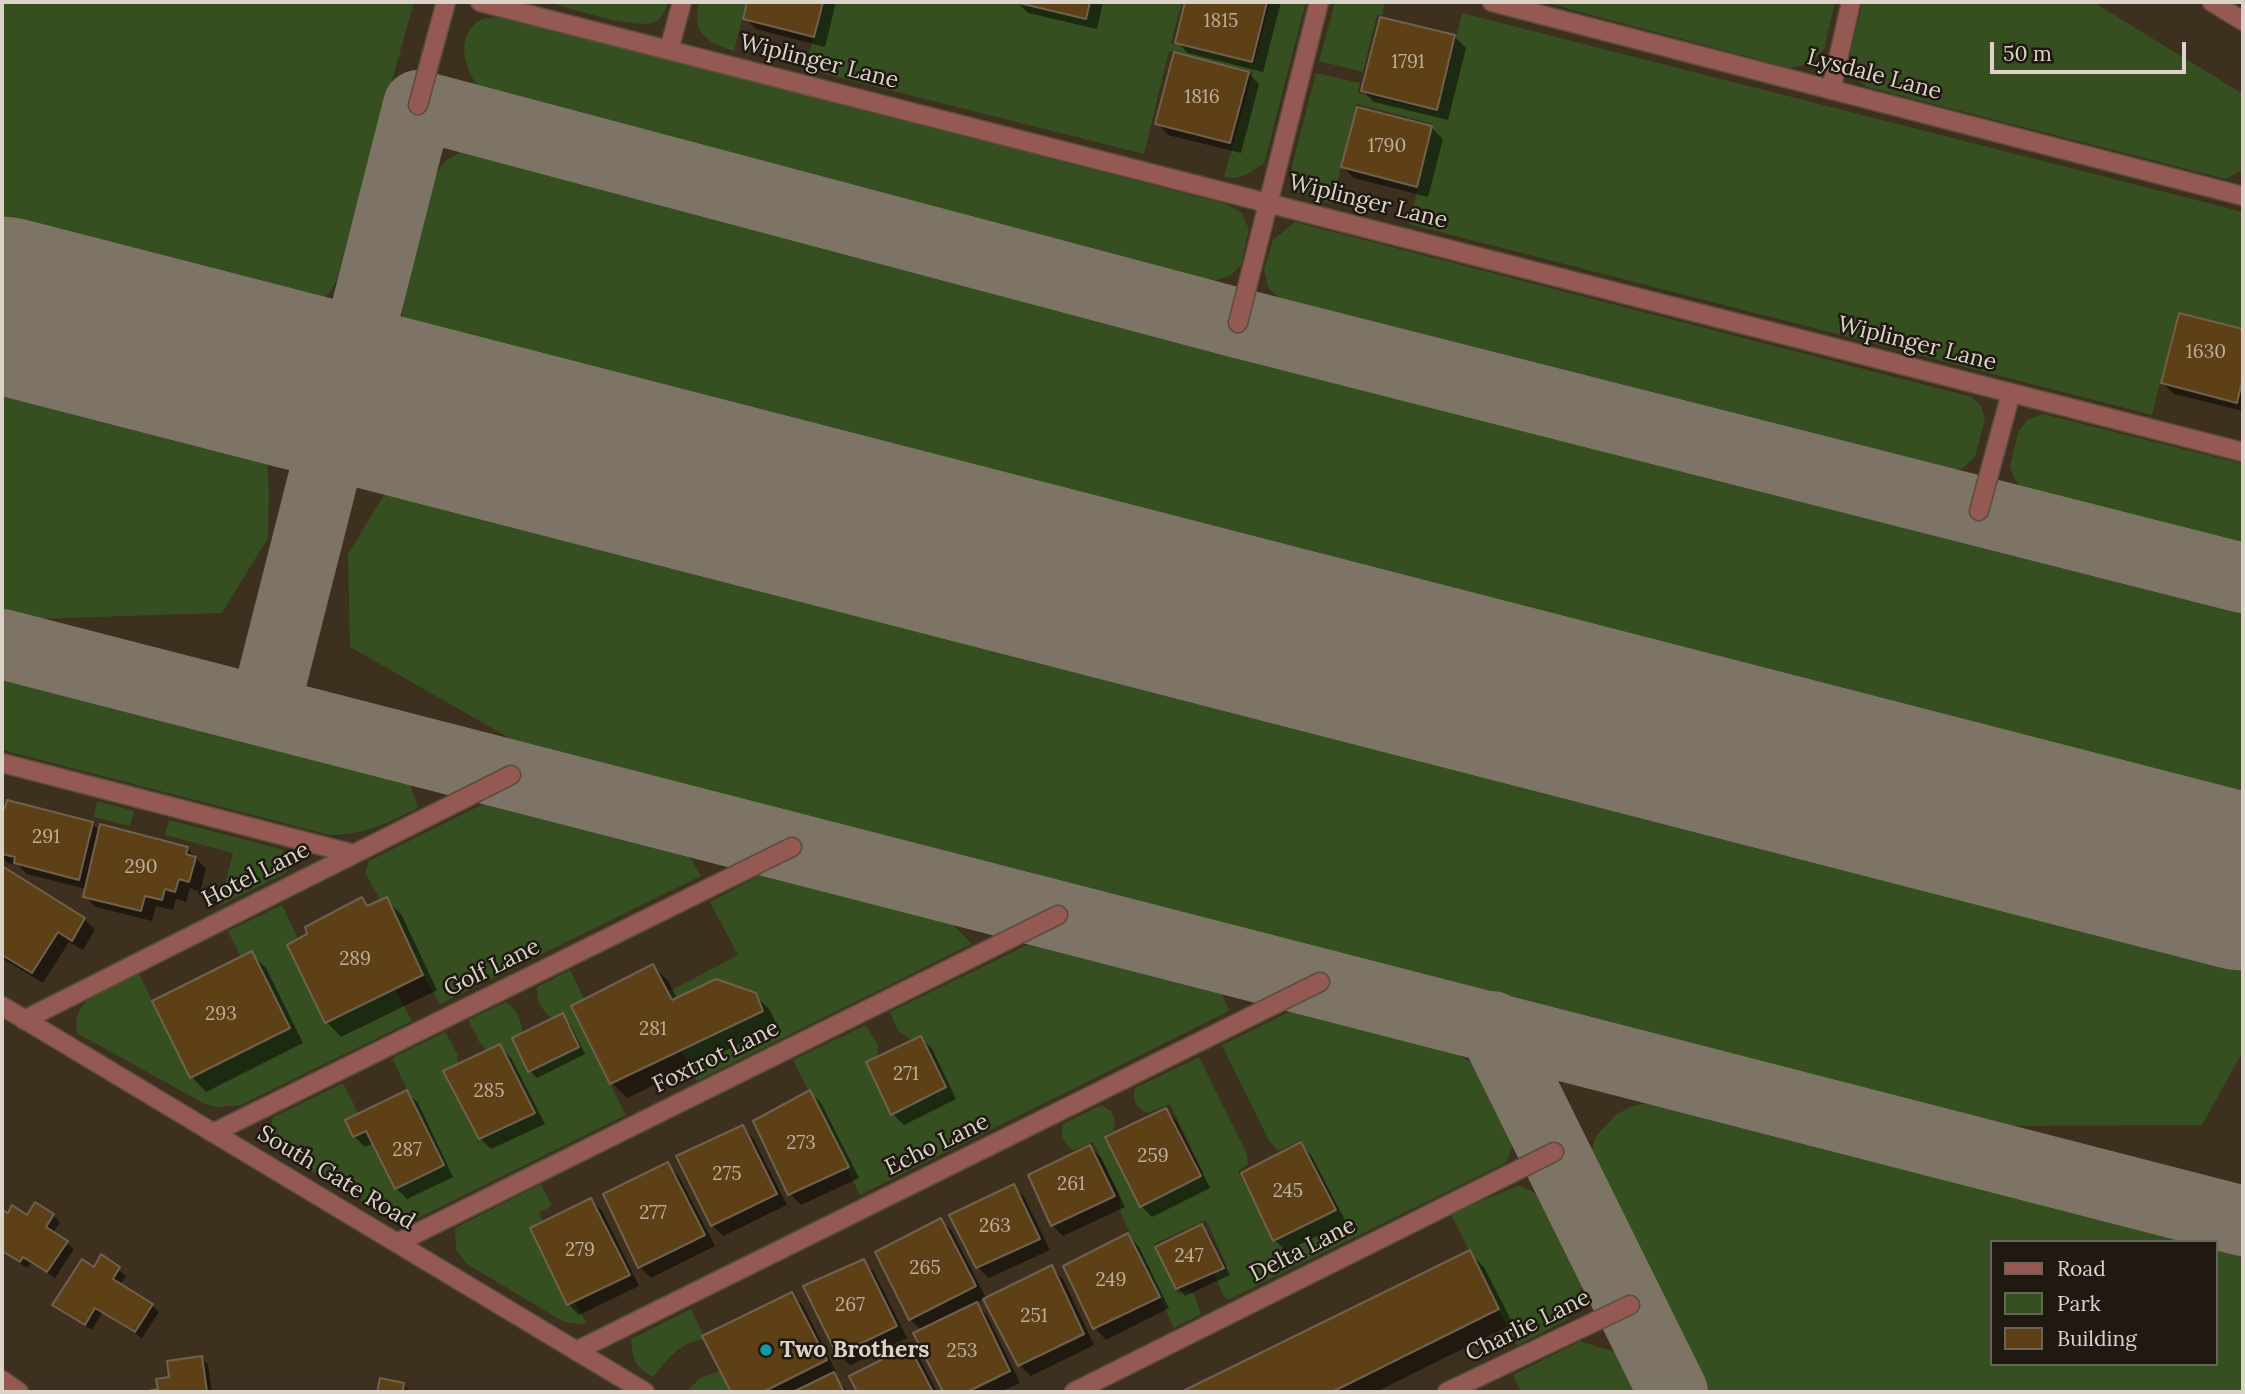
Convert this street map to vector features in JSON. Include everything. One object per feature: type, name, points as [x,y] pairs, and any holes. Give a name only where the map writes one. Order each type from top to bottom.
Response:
[{"type":"street","points":[[418,105],[446,2]]},
{"type":"street","name":"Wiplinger Lane","points":[[480,2],[2243,453]]},
{"type":"street","points":[[669,50],[682,2]]},
{"type":"street","points":[[1238,323],[1319,2]]},
{"type":"street","name":"Lysdale Lane","points":[[1492,2],[2243,196]]},
{"type":"street","points":[[1831,90],[1851,2]]},
{"type":"street","points":[[2212,2],[2243,22]]},
{"type":"street","points":[[1979,511],[2011,393]]},
{"type":"street","points":[[2,763],[354,854]]},
{"type":"street","name":"Hotel Lane","points":[[24,1020],[511,775]]},
{"type":"street","name":"Golf Lane","points":[[213,1133],[792,847]]},
{"type":"street","name":"Foxtrot Lane","points":[[397,1243],[1058,915]]},
{"type":"street","name":"Echo Lane","points":[[576,1351],[1320,982]]},
{"type":"street","name":"South Gate Road","points":[[2,1006],[645,1392]]},
{"type":"street","name":"Delta Lane","points":[[1074,1392],[1555,1152]]},
{"type":"street","name":"Charlie Lane","points":[[1447,1392],[1630,1305]]},
{"type":"street","points":[[2,1380],[19,1392]]},
{"type":"green space","points":[[2,2],[414,2],[336,282],[323,302],[299,311],[265,313],[2,245]]},
{"type":"green space","points":[[548,2],[668,2],[666,10],[657,21],[635,24]]},
{"type":"green space","points":[[699,2],[746,2],[734,51],[703,35],[697,21]]},
{"type":"green space","points":[[823,2],[1182,2],[1171,43],[1254,64],[1270,2],[1306,2],[1264,163],[1246,175],[1230,178],[1224,177],[1253,72],[1169,51],[1144,154],[805,69]]},
{"type":"green space","points":[[1335,2],[1385,2],[1382,16],[1377,15],[1363,72],[1319,61]]},
{"type":"green space","points":[[1543,2],[1835,2],[1824,49],[1809,64],[1790,68]]},
{"type":"green space","points":[[1863,2],[2093,2],[2243,94],[2243,169],[2226,179],[1867,87],[1853,76],[1850,52]]},
{"type":"green space","points":[[1462,13],[2243,212],[2243,329],[2178,312],[2152,415],[1409,224],[1433,124],[1357,104],[1332,204],[1299,193],[1292,166],[1316,73],[1360,83],[1358,93],[1437,112]]},
{"type":"green space","points":[[502,17],[1226,204],[1241,212],[1249,229],[1241,265],[1230,276],[1210,282],[498,99],[488,95],[476,84],[467,65],[465,45],[467,35],[480,20]]},
{"type":"green space","points":[[489,149],[2218,595],[2243,609],[2243,817],[452,360],[419,342],[405,326],[402,313],[407,268],[420,216],[436,174],[444,163],[460,153]]},
{"type":"green space","points":[[1295,222],[1972,397],[1981,406],[1985,419],[1975,457],[1964,467],[1951,473],[1283,301],[1268,288],[1264,269],[1273,240]]},
{"type":"green space","points":[[2,369],[256,434],[267,447],[268,538],[222,613],[30,619],[2,611]]},
{"type":"green space","points":[[2043,414],[2243,464],[2243,548],[2026,492],[2015,480],[2010,467],[2018,432],[2027,420]]},
{"type":"green space","points":[[404,472],[2243,946],[2243,1051],[2202,1125],[2006,1126],[518,743],[350,647],[348,554],[395,477]]},
{"type":"green space","points":[[2,674],[180,723],[409,781],[418,808],[366,830],[330,835],[2,750]]},
{"type":"green space","points":[[97,801],[134,811],[130,826],[94,817]]},
{"type":"green space","points":[[487,802],[687,852],[701,876],[440,1004],[365,873],[369,861]]},
{"type":"green space","points":[[169,820],[281,849],[288,860],[286,873],[219,906],[233,853],[165,835]]},
{"type":"green space","points":[[767,871],[947,919],[972,944],[697,1081],[681,1050],[763,1010],[756,993],[716,979],[672,1000],[668,992],[738,955],[710,902]]},
{"type":"green space","points":[[282,905],[298,939],[287,946],[325,1023],[395,989],[412,1021],[241,1105],[217,1107],[205,1104],[77,1033],[80,1010],[87,1001],[105,989],[139,974],[190,1078],[289,1028],[252,952],[241,957],[228,931]]},
{"type":"green space","points":[[1035,941],[1220,988],[1229,1011],[860,1195],[793,1060],[866,1025],[878,1045],[877,1057],[866,1063],[892,1114],[946,1087],[921,1036],[912,1040],[898,1031],[890,1012]]},
{"type":"green space","points":[[570,970],[584,999],[571,1006],[626,1115],[416,1219],[394,1219],[384,1215],[275,1148],[270,1130],[273,1117],[343,1083],[358,1113],[345,1120],[353,1137],[366,1131],[395,1189],[443,1165],[392,1058],[445,1032],[457,1053],[458,1064],[443,1072],[479,1139],[535,1113],[500,1045],[487,1051],[468,1020],[506,1002],[510,1005],[518,1015],[523,1033],[512,1039],[528,1071],[579,1047],[562,1013],[552,1018],[542,1008],[537,996],[537,987]]},
{"type":"green space","points":[[1295,1009],[1447,1048],[1473,1063],[1516,1132],[1507,1162],[1228,1300],[1223,1295],[1214,1273],[1227,1266],[1206,1220],[1154,1244],[1178,1294],[1189,1289],[1195,1296],[1201,1314],[1174,1328],[1121,1214],[1119,1194],[1093,1142],[1073,1150],[1063,1138],[1063,1124],[1101,1105],[1111,1111],[1115,1120],[1113,1131],[1104,1136],[1140,1207],[1204,1174],[1170,1104],[1147,1113],[1136,1104],[1135,1088],[1199,1057],[1247,1154],[1248,1164],[1238,1171],[1274,1242],[1338,1210],[1301,1140],[1278,1151],[1269,1141],[1222,1045]]},
{"type":"green space","points":[[1654,1102],[2192,1240],[1990,1240],[1990,1366],[2217,1366],[2217,1246],[2243,1253],[2243,1392],[1699,1392],[1593,1177],[1589,1159],[1596,1136],[1617,1114],[1633,1106]]},
{"type":"green space","points":[[541,1184],[552,1206],[539,1212],[543,1222],[530,1229],[567,1304],[574,1301],[586,1323],[564,1322],[467,1264],[456,1250],[455,1228]]},
{"type":"green space","points":[[1519,1185],[1549,1200],[1587,1274],[1568,1319],[1517,1346],[1451,1214]]},
{"type":"green space","points":[[691,1309],[704,1340],[681,1347],[653,1377],[638,1366],[631,1339]]},
{"type":"green space","points":[[1580,1341],[1627,1356],[1646,1392],[1521,1392],[1513,1375]]},
{"type":"green space","points":[[720,1371],[731,1392],[686,1392],[699,1379]]},
{"type":"building","points":[[747,2],[823,2],[814,37],[743,19]]},
{"type":"building","points":[[1015,2],[1090,2],[1086,19]]},
{"type":"building","points":[[1185,2],[1267,2],[1252,62],[1175,43]]},
{"type":"building","points":[[1380,17],[1455,35],[1437,110],[1361,91]]},
{"type":"building","points":[[1174,52],[1249,72],[1230,143],[1155,124]]},
{"type":"building","points":[[1357,107],[1432,126],[1417,187],[1341,167]]},
{"type":"building","points":[[2179,313],[2243,329],[2243,377],[2237,403],[2161,383]]},
{"type":"building","points":[[7,800],[93,822],[79,880],[14,863],[15,857],[2,854],[2,807],[5,808]]},
{"type":"building","points":[[100,824],[188,847],[186,854],[196,857],[189,882],[179,879],[175,892],[165,889],[162,900],[145,896],[141,911],[83,897]]},
{"type":"building","points":[[2,866],[85,918],[72,941],[58,932],[32,973],[2,955]]},
{"type":"building","points":[[362,897],[367,906],[387,897],[423,975],[325,1023],[287,945],[307,934],[305,927]]},
{"type":"building","points":[[252,951],[290,1028],[190,1078],[152,1001]]},
{"type":"building","points":[[653,964],[672,1000],[716,979],[756,993],[763,1011],[610,1084],[571,1006]]},
{"type":"building","points":[[563,1013],[579,1047],[528,1072],[512,1038]]},
{"type":"building","points":[[921,1036],[946,1087],[891,1115],[866,1062]]},
{"type":"building","points":[[500,1044],[535,1113],[479,1139],[443,1071]]},
{"type":"building","points":[[407,1090],[444,1165],[395,1189],[366,1131],[353,1137],[345,1120]]},
{"type":"building","points":[[810,1090],[849,1167],[788,1195],[753,1121]]},
{"type":"building","points":[[1166,1108],[1201,1176],[1140,1207],[1105,1137]]},
{"type":"building","points":[[743,1125],[777,1194],[711,1226],[676,1156]]},
{"type":"building","points":[[1301,1142],[1336,1210],[1273,1241],[1241,1173]]},
{"type":"building","points":[[1090,1145],[1115,1196],[1051,1226],[1028,1175]]},
{"type":"building","points":[[668,1162],[705,1235],[638,1268],[603,1194]]},
{"type":"building","points":[[1014,1184],[1040,1239],[976,1268],[949,1215]]},
{"type":"building","points":[[591,1198],[630,1275],[567,1305],[530,1228]]},
{"type":"building","points":[[35,1202],[54,1214],[46,1227],[68,1241],[47,1272],[23,1257],[20,1262],[2,1251],[2,1210],[8,1213],[12,1205],[27,1215]]},
{"type":"building","points":[[941,1218],[976,1286],[909,1320],[875,1252]]},
{"type":"building","points":[[1202,1224],[1224,1268],[1176,1289],[1155,1247]]},
{"type":"building","points":[[1128,1233],[1160,1297],[1093,1329],[1063,1266]]},
{"type":"building","points":[[1470,1250],[1499,1309],[1332,1392],[1181,1392]]},
{"type":"building","points":[[101,1254],[120,1267],[113,1279],[153,1304],[135,1332],[95,1308],[85,1325],[52,1305],[82,1259],[94,1267]]},
{"type":"building","points":[[864,1259],[897,1326],[837,1355],[803,1286]]},
{"type":"building","points":[[1052,1265],[1084,1334],[1018,1366],[983,1299]]},
{"type":"building","name":"Two Brothers","points":[[792,1292],[827,1360],[763,1392],[731,1392],[702,1336]]},
{"type":"building","points":[[977,1302],[1010,1371],[967,1392],[943,1392],[913,1333]]},
{"type":"building","points":[[909,1346],[933,1392],[857,1392],[849,1376]]},
{"type":"building","points":[[202,1356],[207,1392],[144,1392],[158,1389],[156,1379],[169,1377],[167,1361]]},
{"type":"building","points":[[834,1372],[844,1392],[793,1392]]},
{"type":"building","points":[[380,1378],[404,1383],[403,1392],[377,1392]]},
{"type":"taxiway","points":[[264,711],[418,105],[1238,323],[2243,578]]},
{"type":"taxiway","points":[[2,644],[2243,1221]]},
{"type":"taxiway","points":[[1492,1026],[1673,1392]]},
{"type":"runway","points":[[2,305],[2243,882]]},
{"type":"place","name":"Two Brothers","points":[[766,1350]]}]
